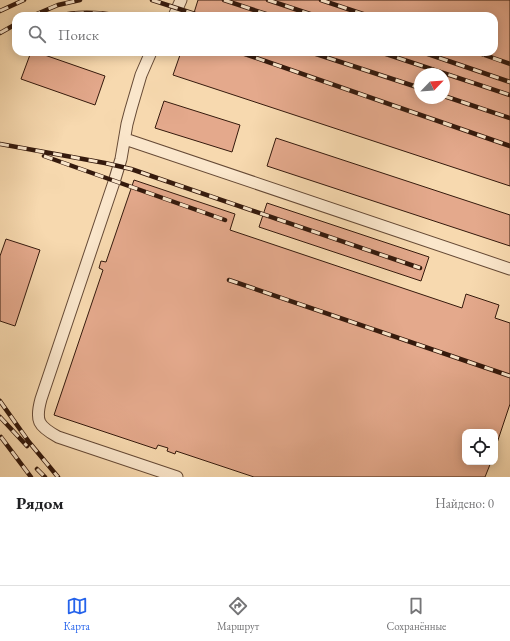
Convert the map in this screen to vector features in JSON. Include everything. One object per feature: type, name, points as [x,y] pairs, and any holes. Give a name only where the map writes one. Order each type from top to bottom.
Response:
[{"type":"lane","points":[[176,12],[181,0]]},
{"type":"lane","points":[[149,56],[141,75],[126,124],[121,159],[114,182],[41,399],[38,409],[38,419],[42,427],[58,437],[177,477]]},
{"type":"lane","points":[[125,138],[510,269]]},
{"type":"building","points":[[198,0],[510,0],[510,186],[173,75],[180,56],[498,56],[498,12],[194,12]]},
{"type":"building","points":[[30,56],[48,56],[105,76],[95,105],[21,79]]},
{"type":"building","points":[[164,101],[240,125],[232,152],[155,128]]},
{"type":"building","points":[[276,138],[510,215],[510,246],[267,166]]},
{"type":"building","points":[[134,180],[235,214],[230,230],[462,308],[466,294],[499,305],[495,318],[510,323],[510,404],[498,440],[498,429],[462,429],[462,465],[490,465],[485,477],[254,477],[176,451],[175,454],[167,451],[168,448],[158,445],[156,449],[54,415],[103,270],[99,268],[101,261],[106,262]]},
{"type":"building","points":[[267,203],[429,257],[421,281],[259,227]]},
{"type":"building","points":[[6,239],[40,250],[15,326],[0,321],[0,256]]},
{"type":"railway","points":[[0,11],[24,0]]},
{"type":"railway","points":[[41,12],[58,5],[80,0]]},
{"type":"railway","points":[[152,0],[189,12]]},
{"type":"railway","points":[[224,0],[260,12]]},
{"type":"railway","points":[[268,0],[304,12]]},
{"type":"railway","points":[[321,0],[357,12]]},
{"type":"railway","points":[[0,33],[12,26]]},
{"type":"railway","points":[[251,56],[510,146]]},
{"type":"railway","points":[[322,56],[414,86]]},
{"type":"railway","points":[[392,56],[510,95]]},
{"type":"railway","points":[[434,56],[510,82]]},
{"type":"railway","points":[[487,56],[510,64]]},
{"type":"railway","points":[[450,98],[510,118]]},
{"type":"railway","points":[[0,144],[131,169],[420,268]]},
{"type":"railway","points":[[44,156],[225,220]]},
{"type":"railway","points":[[229,280],[510,376]]},
{"type":"railway","points":[[0,401],[29,442],[58,477]]},
{"type":"railway","points":[[0,417],[27,446]]},
{"type":"railway","points":[[1,437],[31,477]]},
{"type":"railway","points":[[37,469],[45,477]]}]
